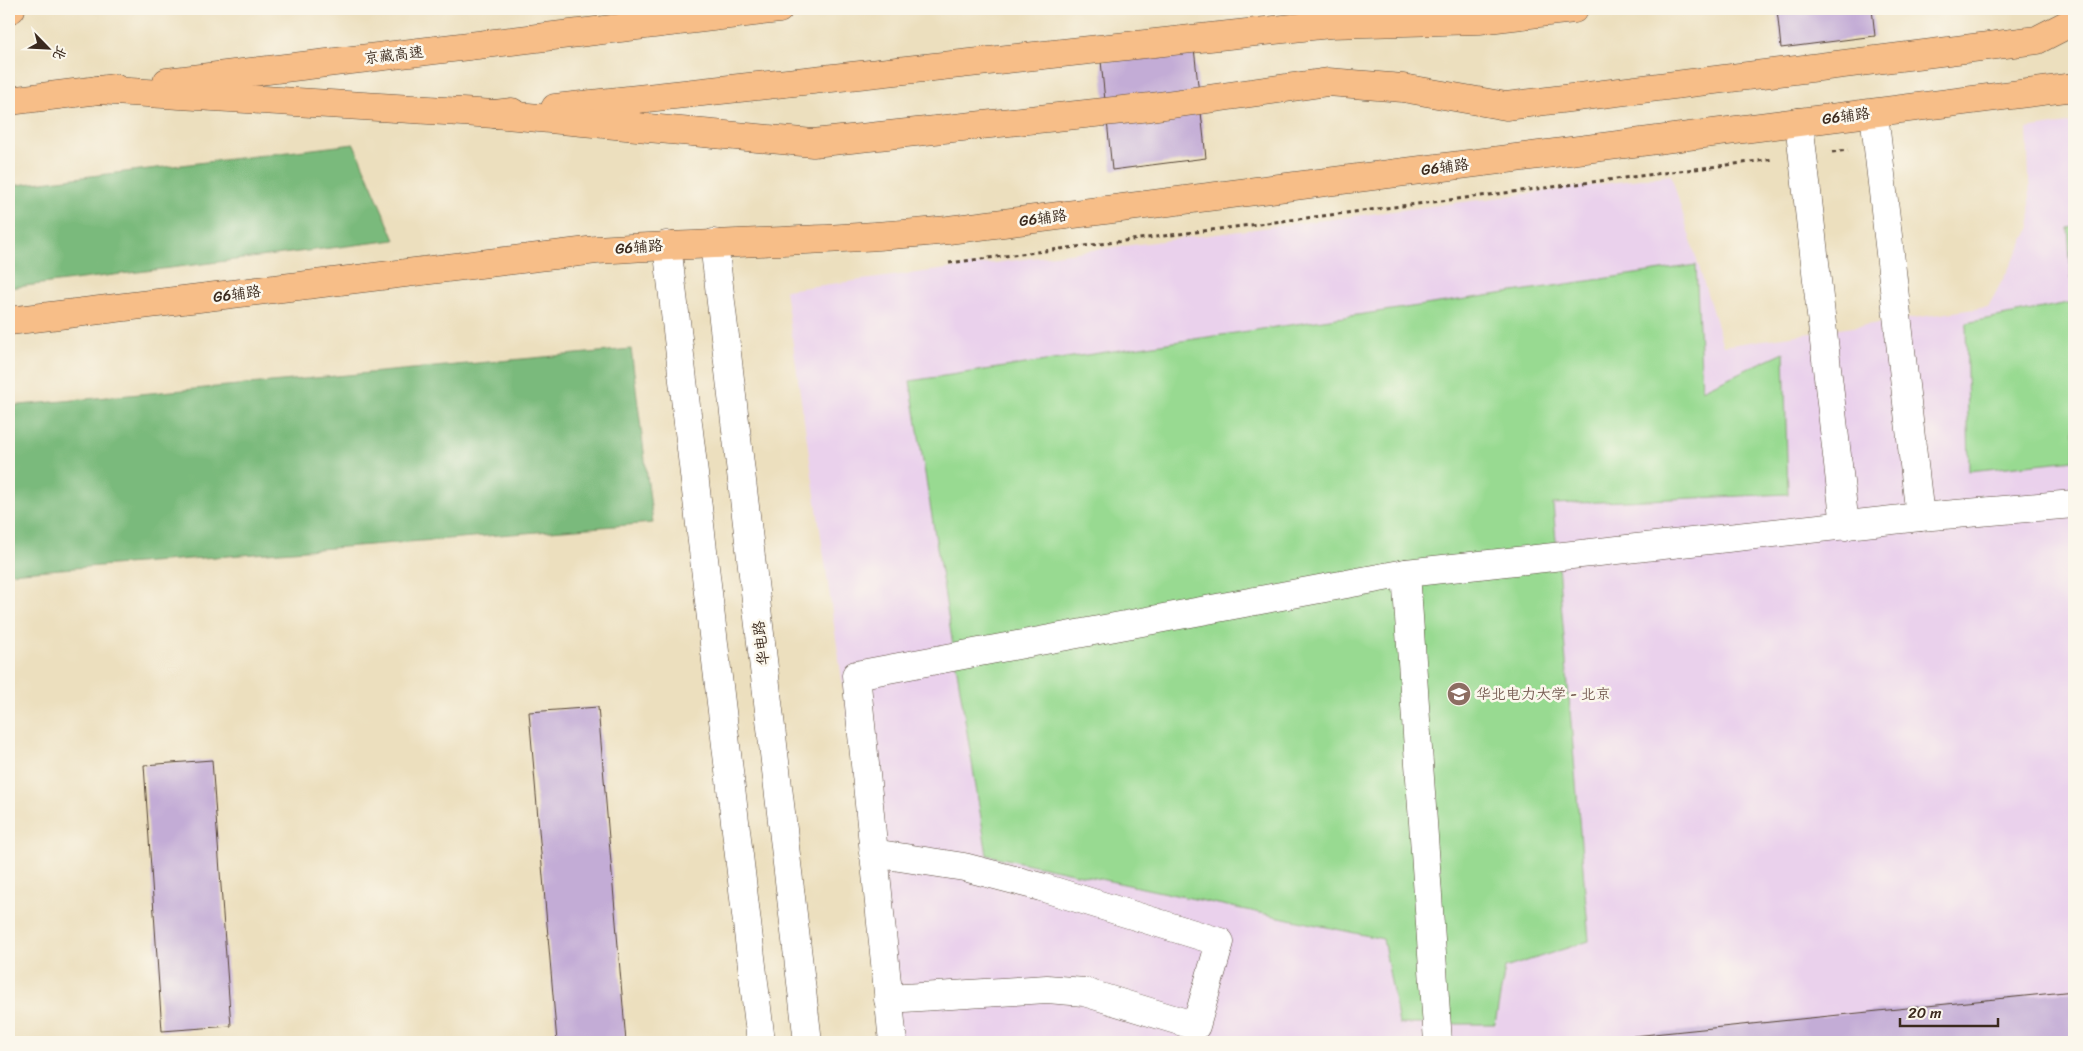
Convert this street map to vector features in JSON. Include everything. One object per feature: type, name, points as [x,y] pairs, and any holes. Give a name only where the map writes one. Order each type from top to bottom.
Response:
[{"type":"main road","name":"京藏高速","points":[[9,101],[779,9]]},
{"type":"main road","points":[[496,114],[1330,24],[1479,20],[1574,9]]},
{"type":"main road","points":[[2037,40],[2074,21]]},
{"type":"main road","points":[[97,90],[496,114],[813,143],[1151,107],[1328,82],[1403,88],[1506,106],[2074,36]]},
{"type":"main road","name":"G6辅路","points":[[9,321],[596,250],[667,245],[839,239],[948,230],[2074,88]]},
{"type":"street","points":[[1874,113],[1920,517]]},
{"type":"street","points":[[1799,122],[1844,526]]},
{"type":"street","name":"华电路","points":[[714,243],[808,1042]]},
{"type":"street","points":[[667,245],[761,1042]]},
{"type":"street","points":[[893,1042],[856,675],[1406,573],[1920,517],[2074,504]]},
{"type":"street","points":[[1406,573],[1438,1042]]},
{"type":"street","points":[[873,853],[973,869],[1041,887],[1220,942],[1196,1026],[1084,992],[1047,989],[888,998]]},
{"type":"shaded area","name":"华北电力大学 - 北京","points":[[2074,122],[2074,1042],[895,1042],[785,290],[1671,175],[1723,346],[1988,307],[2031,227],[2027,129]]},
{"type":"green space","points":[[354,144],[395,240],[9,288],[9,186]]},
{"type":"green space","points":[[2074,227],[2074,460],[1969,471],[1966,323],[2073,302],[2068,228]]},
{"type":"green space","points":[[1696,265],[1702,390],[1784,352],[1788,494],[1553,504],[1589,941],[1505,968],[1495,1024],[1399,1024],[1383,939],[987,855],[910,381]]},
{"type":"green space","points":[[631,349],[653,523],[9,573],[9,406]]},
{"type":"building","points":[[1777,9],[1872,9],[1875,36],[1781,48]]},
{"type":"building","points":[[1194,48],[1206,158],[1112,170],[1101,61]]},
{"type":"building","points":[[598,707],[626,1042],[557,1042],[529,712]]},
{"type":"building","points":[[212,760],[231,1026],[162,1031],[144,765]]},
{"type":"building","points":[[2074,991],[2074,1042],[1585,1042],[1585,1041]]},
{"type":"building","points":[[1335,1037],[1337,1042],[1313,1042],[1313,1041]]},
{"type":"place","name":"华北电力大学 - 北京","points":[[1459,694]]}]
